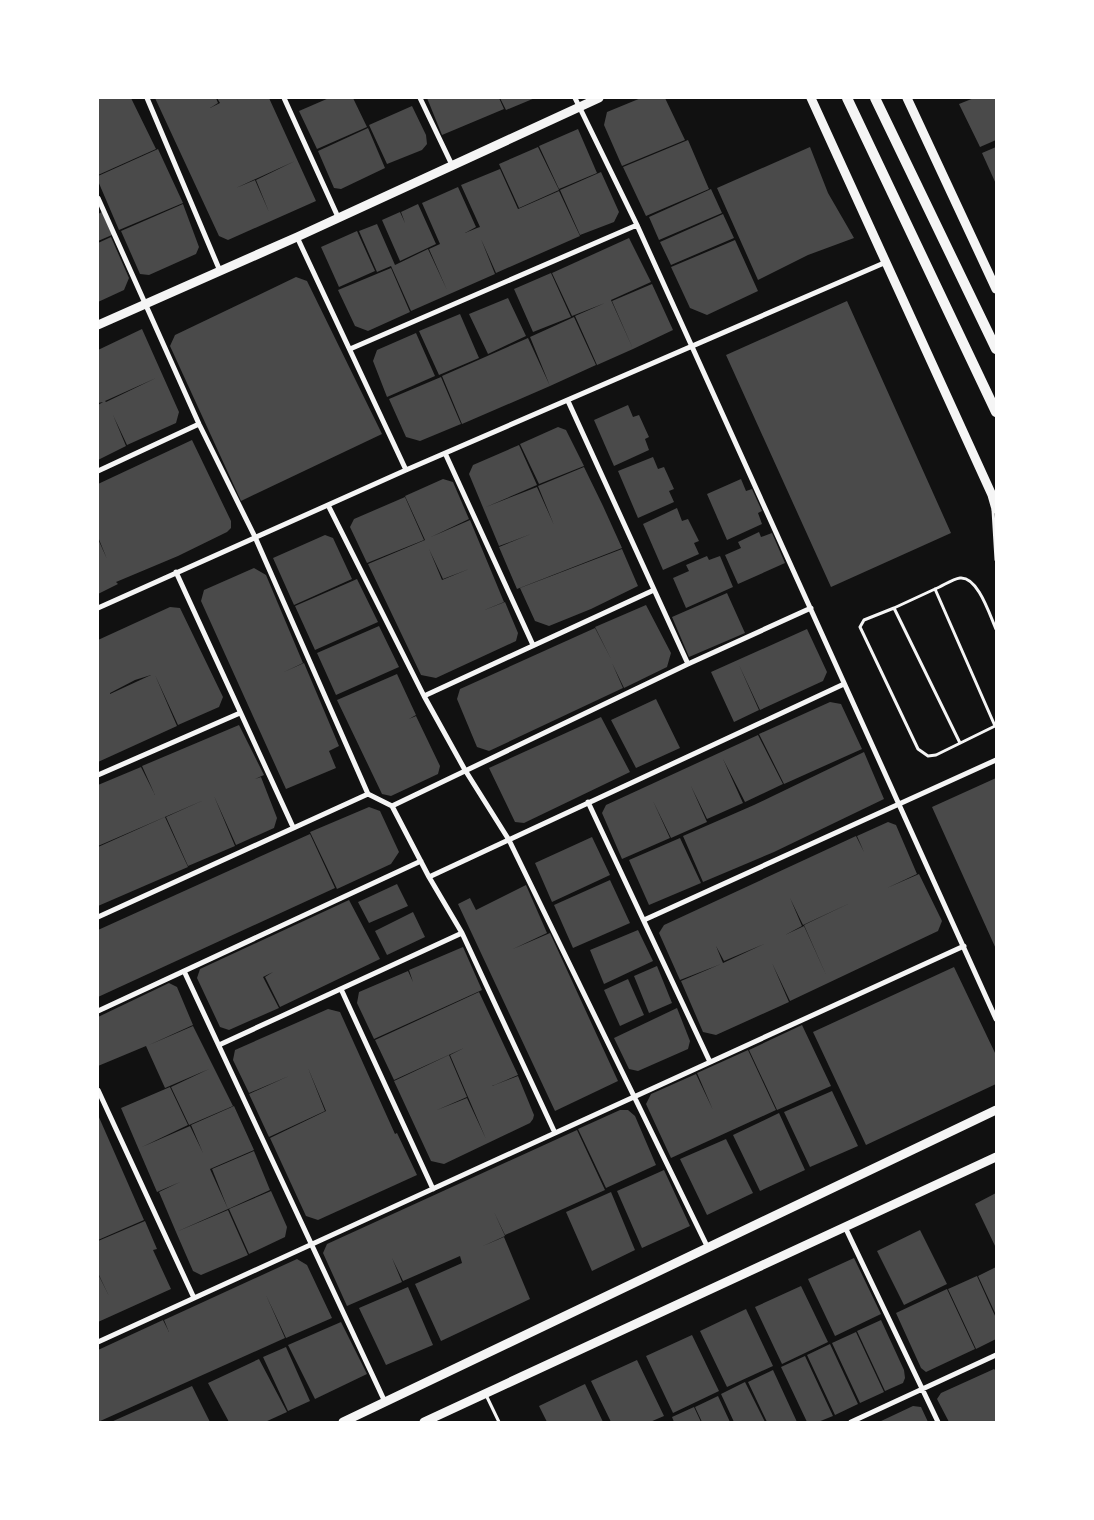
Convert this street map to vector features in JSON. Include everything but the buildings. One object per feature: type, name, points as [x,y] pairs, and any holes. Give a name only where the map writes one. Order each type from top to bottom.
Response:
[{"type":"main road","points":[[847,98],[996,412]]},
{"type":"main road","points":[[875,98],[996,349]]},
{"type":"street","points":[[147,98],[220,271]]},
{"type":"street","points":[[284,98],[338,217]]},
{"type":"street","points":[[420,98],[452,165]]},
{"type":"street","points":[[575,98],[637,225],[996,1019]]},
{"type":"street","points":[[98,324],[220,271],[599,98]]},
{"type":"street","points":[[810,98],[884,263],[994,499],[996,509]]},
{"type":"street","points":[[907,98],[996,289]]},
{"type":"street","points":[[98,198],[199,424],[255,537],[368,794],[392,806],[429,877],[462,932],[555,1133]]},
{"type":"street","points":[[350,349],[637,225]]},
{"type":"street","points":[[297,236],[406,470]]},
{"type":"street","points":[[98,608],[406,470],[884,263]]},
{"type":"street","points":[[568,401],[688,664]]},
{"type":"street","points":[[98,471],[199,424]]},
{"type":"street","points":[[445,453],[533,645]]},
{"type":"street","points":[[328,505],[424,696],[509,840],[708,1248]]},
{"type":"street","points":[[176,572],[293,827]]},
{"type":"street","points":[[424,696],[654,590]]},
{"type":"street","points":[[392,806],[688,664],[811,608]]},
{"type":"street","points":[[429,877],[844,684]]},
{"type":"street","points":[[98,775],[240,713]]},
{"type":"street","points":[[644,920],[996,760]]},
{"type":"street","points":[[98,917],[368,794]]},
{"type":"street","points":[[588,802],[710,1062]]},
{"type":"street","points":[[98,1011],[421,862]]},
{"type":"street","points":[[219,1045],[462,932]]},
{"type":"street","points":[[98,1342],[964,946]]},
{"type":"street","points":[[184,971],[385,1402]]},
{"type":"street","points":[[341,989],[433,1189]]},
{"type":"street","points":[[98,1090],[194,1298]]},
{"type":"street","points":[[344,1422],[996,1110]]},
{"type":"street","points":[[424,1422],[996,1157]]},
{"type":"street","points":[[845,1226],[938,1422]]},
{"type":"street","points":[[850,1422],[996,1355]]},
{"type":"lane","points":[[994,499],[996,560]]},
{"type":"lane","points":[[935,589],[996,726],[936,755],[928,756],[918,749],[860,627],[864,620],[960,578],[969,579],[976,585],[995,621],[996,629]]},
{"type":"lane","points":[[894,608],[960,743]]},
{"type":"lane","points":[[486,1394],[499,1422]]}]
